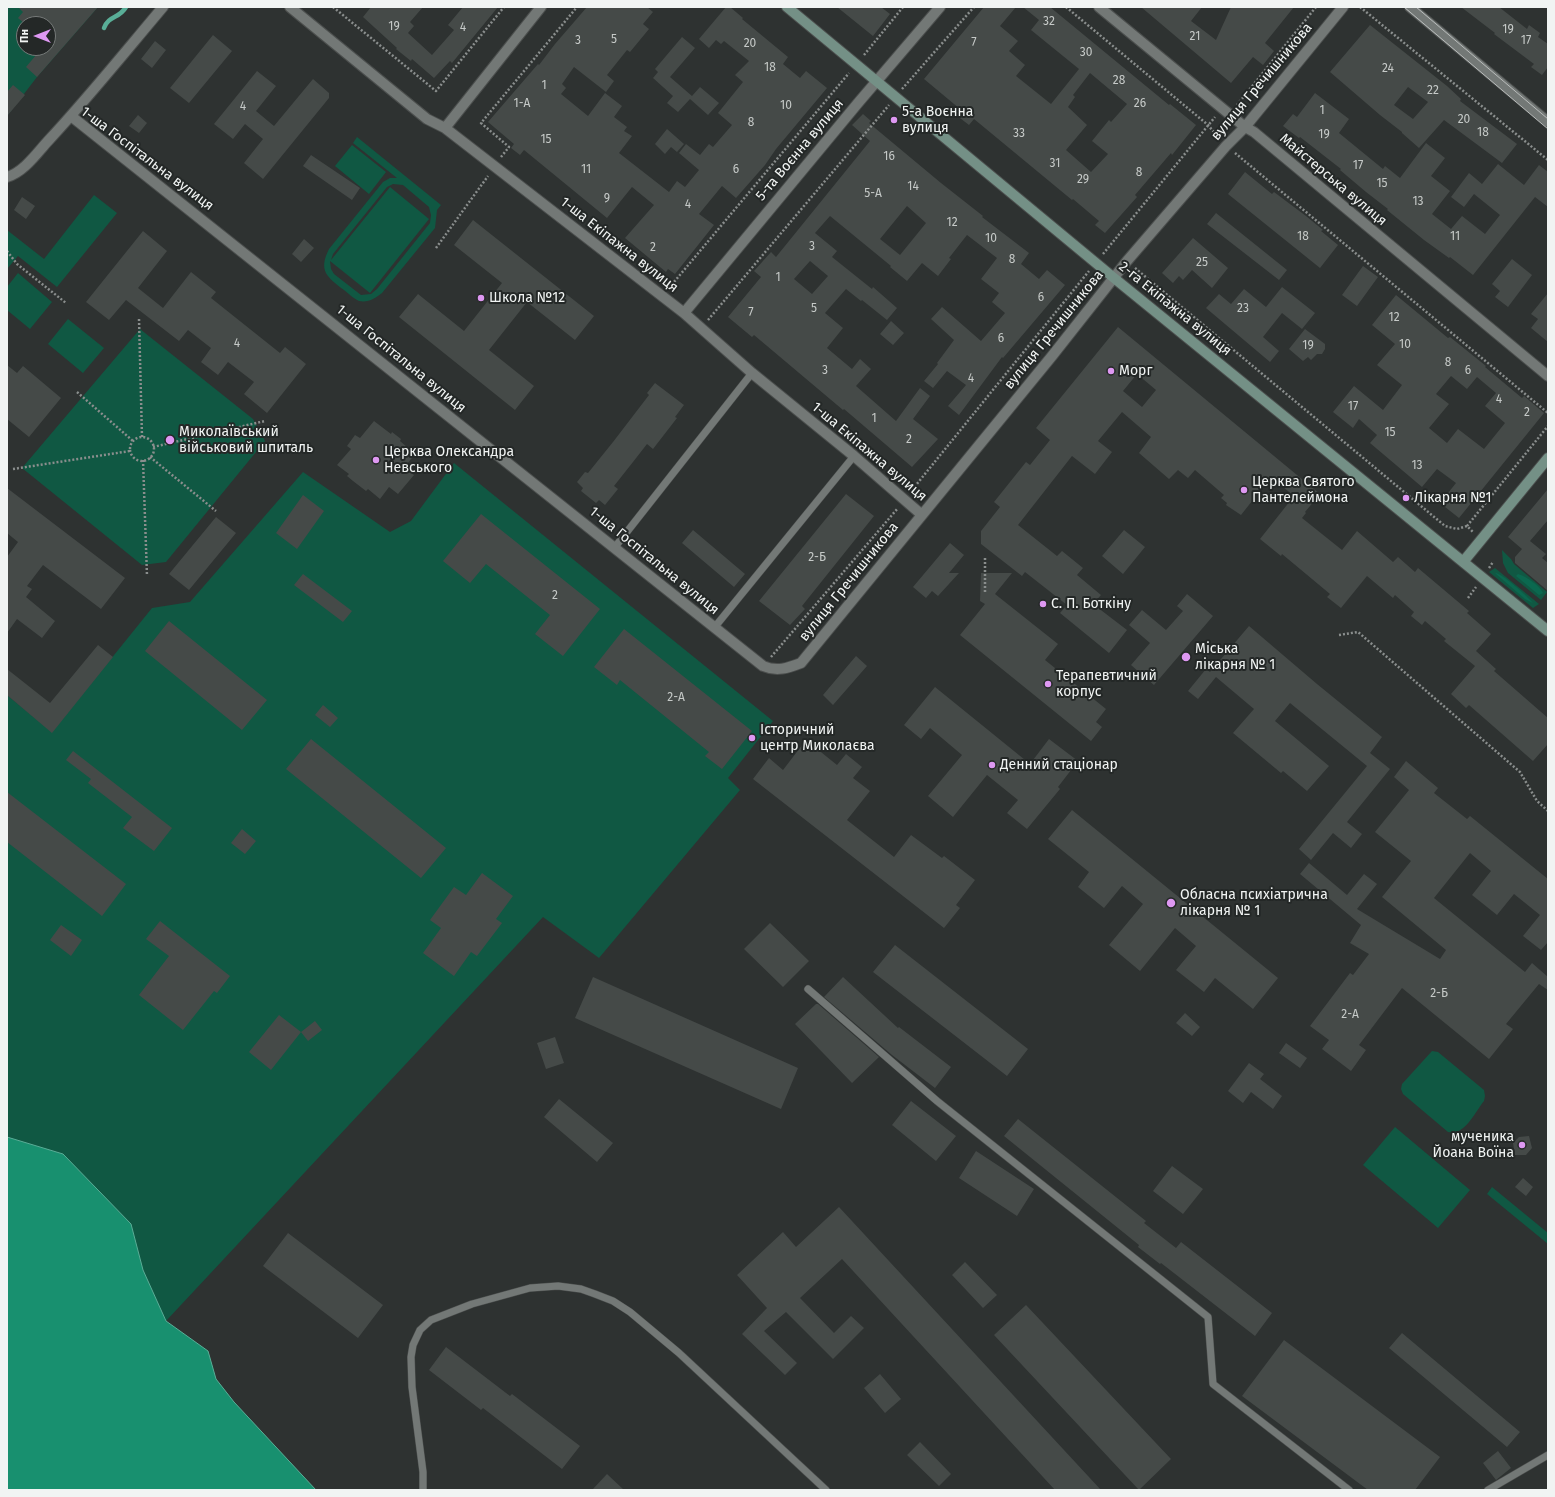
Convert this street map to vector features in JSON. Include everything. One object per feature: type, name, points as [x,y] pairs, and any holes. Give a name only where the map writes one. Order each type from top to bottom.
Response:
[{"type":"street","points":[[72,116],[163,7]]},
{"type":"street","name":"1-ша Екіпажна вулиця","points":[[290,7],[427,119],[445,128],[684,313],[752,373],[854,456],[922,515]]},
{"type":"street","points":[[445,128],[541,7]]},
{"type":"street","name":"2-га Екіпажна вулиця","points":[[787,7],[1114,278],[1548,631]]},
{"type":"street","name":"5-та Воєнна вулиця","points":[[684,313],[940,7]]},
{"type":"street","name":"Майстерська вулиця","points":[[1099,7],[1245,127],[1254,132],[1548,376]]},
{"type":"street","name":"вулиця Гречишникова","points":[[786,669],[801,662],[1114,278],[1226,146],[1245,127],[1343,7]]},
{"type":"street","points":[[1410,7],[1548,122]]},
{"type":"street","name":"1-ша Госпітальна вулиця","points":[[7,177],[11,176],[24,166],[72,116],[763,666],[771,670],[786,669]]},
{"type":"street","points":[[1463,562],[1548,458]]},
{"type":"lane","points":[[615,547],[752,373]]},
{"type":"lane","points":[[714,628],[854,456]]},
{"type":"lane","points":[[808,989],[937,1101],[1208,1317],[1213,1384],[1349,1490]]},
{"type":"lane","points":[[423,1490],[423,1472],[412,1387],[411,1358],[413,1345],[420,1330],[431,1320],[472,1304],[530,1288],[558,1286],[580,1289],[595,1294],[613,1301],[630,1312],[679,1353],[826,1490]]},
{"type":"lane","points":[[1488,1490],[1548,1455]]},
{"type":"path","points":[[333,7],[436,91],[504,7]]},
{"type":"path","points":[[436,248],[509,147],[481,123],[576,7]]},
{"type":"path","points":[[662,296],[903,7]]},
{"type":"path","points":[[701,328],[974,7]]},
{"type":"path","points":[[1066,7],[1208,125],[1226,146],[1548,413]]},
{"type":"path","points":[[1101,256],[1228,101],[1235,107],[1316,7]]},
{"type":"path","points":[[1360,7],[1548,160]]},
{"type":"path","points":[[7,251],[17,264],[66,303]]},
{"type":"path","points":[[1134,267],[1445,526],[1457,529],[1467,526],[1548,426]]},
{"type":"path","points":[[763,666],[904,500],[1091,269]]},
{"type":"path","points":[[139,319],[142,437]]},
{"type":"path","points":[[77,392],[133,441]]},
{"type":"path","points":[[153,447],[265,421]]},
{"type":"path","points":[[142,437],[151,442],[153,447],[153,452],[150,457],[143,460],[136,459],[132,456],[130,451],[130,446],[133,441],[142,437]]},
{"type":"path","points":[[12,470],[130,451]]},
{"type":"path","points":[[150,457],[216,510]]},
{"type":"path","points":[[143,460],[147,576]]},
{"type":"path","points":[[1467,526],[1482,540]]},
{"type":"path","points":[[985,558],[985,593]]},
{"type":"path","points":[[1339,635],[1358,632],[1520,772],[1537,801],[1548,811]]},
{"type":"shaded area","points":[[7,7],[98,7],[56,55],[56,16],[16,16],[16,56],[55,56],[7,116]]},
{"type":"shaded area","points":[[357,137],[441,205],[437,210],[435,228],[382,293],[369,301],[359,301],[355,299],[329,277],[324,268],[324,263],[329,249],[383,182],[390,178],[397,178],[353,143]],"holes":[[[393,184],[403,185],[429,207],[431,215],[430,223],[377,289],[371,294],[361,295],[334,274],[331,269],[330,261],[370,293],[429,219],[390,187],[331,260],[333,254],[387,187]]]},
{"type":"shaded area","points":[[352,145],[386,172],[369,194],[335,166]]},
{"type":"shaded area","points":[[94,195],[117,213],[57,287],[18,256],[7,269],[7,230],[44,259]]},
{"type":"shaded area","points":[[18,273],[52,302],[30,329],[7,310],[7,287]]},
{"type":"shaded area","points":[[68,319],[104,348],[83,373],[48,344]]},
{"type":"shaded area","points":[[140,329],[253,419],[265,441],[166,562],[142,565],[22,468]]},
{"type":"shaded area","points":[[454,463],[773,721],[728,778],[740,790],[599,958],[543,917],[166,1321],[143,1270],[131,1224],[63,1154],[7,1137],[7,695],[52,732],[152,608],[190,602],[303,472],[390,532],[411,521]]},
{"type":"shaded area","points":[[1502,550],[1514,564],[1547,592],[1541,600],[1508,573],[1503,563]]},
{"type":"shaded area","points":[[1495,568],[1539,604],[1533,608],[1489,572]]},
{"type":"shaded area","points":[[1495,573],[1509,581],[1533,603],[1525,599]]},
{"type":"shaded area","points":[[1518,574],[1539,587],[1543,593],[1539,595],[1516,576]]},
{"type":"shaded area","points":[[1432,1051],[1438,1052],[1484,1090],[1484,1101],[1473,1117],[1464,1127],[1454,1132],[1448,1132],[1403,1094],[1401,1089],[1402,1084]]},
{"type":"shaded area","points":[[1395,1127],[1470,1190],[1438,1228],[1363,1165]]},
{"type":"shaded area","points":[[7,1137],[63,1154],[131,1224],[143,1270],[166,1321],[208,1351],[216,1379],[234,1402],[316,1490],[7,1490]]},
{"type":"shaded area","points":[[1492,1187],[1548,1233],[1548,1244],[1487,1194]]},
{"type":"building","points":[[18,7],[98,7],[56,55],[56,16],[20,16],[23,12]]},
{"type":"building","points":[[371,7],[423,7],[410,22],[414,26],[408,33],[432,55],[454,30],[448,25],[463,7],[498,7],[452,63],[450,61],[434,78],[412,59],[411,61],[396,49],[397,48],[363,17]]},
{"type":"building","points":[[587,7],[647,7],[653,12],[643,24],[649,29],[630,52],[627,50],[607,75],[614,81],[606,92],[574,67],[562,84],[566,88],[561,94],[588,116],[605,93],[622,106],[614,117],[627,127],[624,131],[632,136],[619,153],[669,192],[677,181],[685,187],[699,170],[679,153],[686,144],[700,155],[709,144],[713,147],[732,125],[718,113],[743,82],[735,75],[749,61],[724,41],[721,44],[716,40],[709,48],[699,39],[726,7],[730,7],[743,18],[742,19],[788,57],[783,64],[800,78],[806,71],[827,88],[776,149],[765,165],[736,198],[722,186],[699,214],[714,225],[675,274],[668,269],[666,272],[625,238],[654,205],[632,187],[607,218],[524,150],[520,155],[511,148],[514,144],[488,122],[538,64],[539,65]]},
{"type":"building","points":[[837,7],[881,7],[890,14],[873,36]]},
{"type":"building","points":[[984,7],[1016,7],[1000,26],[1018,41],[1009,51],[1025,65],[1016,76],[1051,104],[1079,69],[1031,30],[1039,20],[1023,7],[1050,7],[1169,105],[1170,104],[1196,125],[1172,155],[1171,153],[1135,195],[1137,197],[1105,233],[1095,225],[1099,221],[974,119],[969,125],[956,115],[960,109],[924,79]],"holes":[[[1090,73],[1127,104],[1111,122],[1109,120],[1092,141],[1108,154],[1091,172],[1066,150],[1087,125],[1068,107],[1075,97],[1073,95]]]},
{"type":"building","points":[[1141,7],[1202,7],[1191,21],[1216,40],[1231,7],[1294,7],[1265,43],[1274,51],[1263,65],[1253,57],[1231,83]]},
{"type":"building","points":[[1461,7],[1499,7],[1527,29],[1529,25],[1540,33],[1538,37],[1548,44],[1548,67],[1542,75],[1531,67],[1534,64]]},
{"type":"building","points":[[1370,25],[1447,86],[1461,99],[1460,101],[1517,144],[1502,163],[1444,120],[1419,148],[1330,72]],"holes":[[[1408,87],[1428,102],[1413,119],[1394,105]]]},
{"type":"building","points":[[213,35],[232,51],[189,103],[170,88]]},
{"type":"building","points":[[682,37],[695,48],[670,77],[692,96],[700,87],[719,103],[708,115],[690,99],[678,112],[667,103],[673,96],[653,78],[658,72],[655,69]]},
{"type":"building","points":[[155,41],[166,50],[152,68],[141,59]]},
{"type":"building","points":[[35,56],[55,56],[37,77],[26,67]]},
{"type":"building","points":[[257,71],[276,86],[256,111],[274,126],[313,79],[329,93],[329,98],[263,179],[244,163],[263,139],[245,124],[233,139],[214,124]]},
{"type":"building","points":[[13,85],[25,95],[7,116],[7,92]]},
{"type":"building","points":[[1315,93],[1349,119],[1339,133],[1383,169],[1385,166],[1400,178],[1426,143],[1445,158],[1431,176],[1450,191],[1432,214],[1451,229],[1462,216],[1485,234],[1500,215],[1474,194],[1464,207],[1451,197],[1469,173],[1482,184],[1498,164],[1524,185],[1539,165],[1548,172],[1548,207],[1535,197],[1473,275],[1450,257],[1449,258],[1424,240],[1340,170],[1341,169],[1300,137],[1299,138],[1283,126],[1293,114],[1297,117]]},
{"type":"building","points":[[863,114],[871,121],[869,123],[983,216],[982,217],[1029,253],[1021,264],[1039,279],[1047,270],[1065,285],[1003,358],[1002,357],[959,415],[948,406],[966,385],[947,371],[933,388],[924,381],[938,364],[937,363],[954,340],[931,319],[942,307],[981,341],[1005,313],[992,302],[999,293],[981,279],[997,258],[967,235],[949,258],[951,259],[938,276],[922,263],[907,281],[830,216],[815,233],[837,251],[832,257],[872,289],[873,287],[897,308],[887,320],[846,289],[825,313],[843,328],[827,348],[852,369],[860,359],[871,369],[856,386],[896,421],[920,388],[930,396],[913,419],[938,439],[912,467],[754,335],[752,337],[728,317],[761,277],[754,271],[771,252],[776,257],[870,141],[852,125]],"holes":[[[907,206],[926,223],[900,255],[880,239]],[[810,261],[828,276],[812,294],[794,279]]]},
{"type":"building","points":[[138,115],[147,123],[139,133],[129,126]]},
{"type":"building","points":[[667,129],[684,144],[677,152],[671,147],[665,154],[655,144]]},
{"type":"building","points":[[311,155],[360,188],[352,200],[303,166]]},
{"type":"building","points":[[1245,172],[1272,194],[1274,192],[1306,216],[1338,245],[1320,268],[1228,194]]},
{"type":"building","points":[[22,197],[35,206],[26,219],[14,210]]},
{"type":"building","points":[[1216,213],[1287,270],[1279,280],[1207,224]]},
{"type":"building","points":[[473,220],[594,316],[575,340],[527,302],[489,350],[534,386],[515,410],[399,317],[418,294],[464,331],[502,283],[454,245]]},
{"type":"building","points":[[143,231],[167,251],[138,288],[163,308],[191,272],[216,292],[211,298],[280,353],[285,347],[306,364],[267,413],[244,394],[254,382],[228,362],[218,375],[201,362],[211,348],[188,330],[179,341],[126,300],[109,320],[86,302]]},
{"type":"building","points":[[1193,238],[1228,268],[1212,288],[1192,270],[1183,280],[1179,276],[1173,283],[1162,273]]},
{"type":"building","points":[[304,239],[314,248],[301,262],[292,254]]},
{"type":"building","points":[[1512,259],[1532,275],[1508,307],[1495,297],[1500,291],[1492,284]]},
{"type":"building","points":[[1363,266],[1378,277],[1357,306],[1342,295]]},
{"type":"building","points":[[1282,287],[1315,313],[1302,329],[1282,313],[1263,337],[1279,351],[1270,362],[1206,308],[1219,294],[1231,304],[1244,289],[1266,307]]},
{"type":"building","points":[[1548,293],[1548,342],[1531,328],[1538,319],[1531,314]]},
{"type":"building","points":[[1396,295],[1448,338],[1450,337],[1486,366],[1485,367],[1522,398],[1524,396],[1544,413],[1459,518],[1440,503],[1456,483],[1437,469],[1422,487],[1370,443],[1377,435],[1359,419],[1353,428],[1333,412],[1354,386],[1383,410],[1402,385],[1377,365],[1395,344],[1372,325]],"holes":[[[1451,376],[1467,389],[1477,377],[1496,393],[1485,406],[1505,423],[1484,449],[1458,429],[1447,443],[1429,428],[1449,404],[1436,394]]]},
{"type":"building","points":[[891,321],[904,333],[893,345],[880,334]]},
{"type":"building","points":[[1118,327],[1320,494],[1302,518],[1342,550],[1357,531],[1393,562],[1398,557],[1415,572],[1418,568],[1469,611],[1467,613],[1491,634],[1476,651],[1496,669],[1494,671],[1548,718],[1548,744],[1533,761],[1469,705],[1466,708],[1451,694],[1475,666],[1444,641],[1446,639],[1425,621],[1422,625],[1411,616],[1414,612],[1395,595],[1393,598],[1367,576],[1341,608],[1327,597],[1330,594],[1282,554],[1281,556],[1260,539],[1294,496],[1271,477],[1241,515],[1226,505],[1227,503],[1221,498],[1224,495],[1195,470],[1188,478],[1178,470],[1169,479],[1139,453],[1151,437],[1122,412],[1098,441],[1112,452],[1095,474],[1072,456],[1018,525],[1057,556],[1062,551],[1083,568],[1077,575],[1101,595],[1093,604],[1127,630],[1109,653],[1060,613],[1067,605],[1025,572],[1022,576],[981,544],[981,531],[1000,507],[994,502],[1026,462],[1030,465],[1050,440],[1036,428]],"holes":[[[1137,374],[1156,390],[1142,407],[1123,391]]]},
{"type":"building","points":[[1305,329],[1325,344],[1325,349],[1322,354],[1317,354],[1311,360],[1308,357],[1303,361],[1289,349]]},
{"type":"building","points":[[7,365],[17,373],[23,366],[61,398],[29,437],[7,419]]},
{"type":"building","points":[[655,383],[684,405],[675,417],[677,418],[653,449],[647,444],[614,486],[618,489],[605,505],[599,500],[596,503],[581,491],[583,488],[577,482],[585,472],[588,473],[613,442],[649,395],[647,393]]},
{"type":"building","name":"Церква Олександра Невського","points":[[374,421],[391,434],[392,432],[401,439],[400,441],[415,454],[404,468],[414,475],[398,494],[389,487],[380,499],[368,489],[366,491],[353,481],[347,476],[349,474],[337,465],[351,449],[347,446],[355,435],[360,438]]},
{"type":"building","points":[[7,488],[125,578],[101,609],[43,565],[27,586],[32,589],[26,597],[55,621],[42,638],[17,619],[7,633],[7,557],[18,542],[7,533]]},
{"type":"building","points":[[1548,489],[1548,520],[1530,541],[1546,554],[1542,558],[1548,563],[1548,591],[1515,563],[1515,557],[1522,549],[1508,537]]},
{"type":"building","points":[[846,494],[874,516],[802,606],[805,609],[790,625],[759,601]]},
{"type":"building","points":[[303,495],[324,511],[297,549],[276,533]]},
{"type":"building","points":[[481,514],[600,609],[563,656],[535,634],[550,615],[486,564],[470,583],[443,561]]},
{"type":"building","points":[[216,517],[236,533],[189,590],[169,574]]},
{"type":"building","points":[[693,530],[745,574],[734,587],[682,543]]},
{"type":"building","points":[[1124,530],[1145,547],[1123,574],[1102,556]]},
{"type":"building","points":[[950,543],[964,555],[949,573],[959,573],[938,596],[932,591],[926,598],[913,587]]},
{"type":"building","name":"Терапевтичний корпус","points":[[981,573],[1012,573],[995,594],[1058,644],[1045,660],[1106,709],[1096,722],[1102,727],[1091,741],[960,635],[985,604],[980,601]]},
{"type":"building","points":[[303,574],[352,611],[343,622],[294,585]]},
{"type":"building","points":[[1187,594],[1213,616],[1154,685],[1131,665],[1150,643],[1129,625],[1142,610],[1166,630],[1183,611],[1177,606]]},
{"type":"building","points":[[169,621],[267,700],[242,730],[145,651]]},
{"type":"building","points":[[1249,626],[1382,737],[1370,753],[1390,769],[1347,822],[1362,834],[1351,848],[1333,833],[1311,860],[1299,849],[1367,766],[1290,703],[1275,721],[1329,766],[1307,791],[1283,771],[1281,773],[1233,733],[1254,709],[1216,677],[1198,699],[1188,691],[1206,669],[1210,672]]},
{"type":"building","points":[[624,629],[752,731],[722,769],[705,756],[709,752],[620,680],[617,685],[594,667]]},
{"type":"building","points":[[98,645],[113,657],[52,733],[7,695],[7,669],[50,703]]},
{"type":"building","points":[[856,656],[867,666],[833,705],[823,695]]},
{"type":"building","name":"Денний стаціонар","points":[[935,687],[1030,764],[1049,739],[1078,761],[1058,787],[1060,789],[1027,829],[1007,813],[1018,800],[987,775],[953,817],[928,796],[962,755],[930,728],[921,739],[904,725]]},
{"type":"building","points":[[323,705],[338,718],[330,727],[315,715]]},
{"type":"building","points":[[311,739],[446,848],[421,878],[286,769]]},
{"type":"building","points":[[806,740],[837,765],[846,754],[862,767],[853,778],[870,791],[847,820],[894,857],[911,835],[942,858],[944,856],[975,880],[956,905],[960,908],[944,928],[753,779],[769,758],[783,770]]},
{"type":"building","points":[[73,751],[172,828],[154,851],[123,828],[132,817],[88,783],[91,779],[66,760]]},
{"type":"building","points":[[1406,761],[1438,788],[1434,793],[1467,819],[1470,816],[1548,879],[1548,942],[1541,950],[1523,936],[1540,915],[1514,894],[1497,915],[1472,895],[1491,871],[1470,853],[1434,898],[1525,972],[1532,963],[1548,977],[1548,990],[1539,984],[1506,1024],[1513,1029],[1489,1059],[1402,988],[1359,1045],[1366,1050],[1351,1071],[1322,1049],[1329,1040],[1310,1026],[1350,973],[1353,975],[1369,954],[1350,943],[1361,925],[1300,874],[1309,863],[1347,895],[1364,874],[1377,884],[1357,909],[1440,959],[1446,950],[1382,897],[1411,861],[1375,832],[1409,790],[1394,777]]},
{"type":"building","points":[[7,792],[126,884],[102,916],[7,842]]},
{"type":"building","points":[[1072,810],[1278,978],[1253,1009],[1215,978],[1204,992],[1176,970],[1196,946],[1175,928],[1140,971],[1109,945],[1143,904],[1122,886],[1104,908],[1078,887],[1089,872],[1048,839]]},
{"type":"building","points":[[242,829],[256,841],[245,854],[231,843]]},
{"type":"building","points":[[482,873],[513,896],[496,919],[502,923],[477,956],[471,952],[454,976],[423,953],[441,928],[430,920],[454,887],[466,895]]},
{"type":"building","points":[[160,921],[230,976],[217,993],[214,991],[183,1030],[139,995],[169,956],[146,939]]},
{"type":"building","points":[[770,923],[809,961],[783,987],[744,949]]},
{"type":"building","points":[[61,925],[82,940],[71,956],[50,940]]},
{"type":"building","points":[[895,945],[1028,1049],[1007,1076],[873,972]]},
{"type":"building","points":[[593,977],[798,1068],[781,1109],[575,1018]]},
{"type":"building","points":[[843,977],[898,1028],[899,1027],[951,1067],[935,1088],[892,1055],[824,997]]},
{"type":"building","points":[[816,1004],[818,1004],[879,1057],[852,1083],[795,1024]]},
{"type":"building","points":[[1185,1013],[1200,1027],[1192,1036],[1176,1023]]},
{"type":"building","points":[[279,1015],[301,1032],[271,1070],[249,1052]]},
{"type":"building","points":[[315,1021],[322,1030],[308,1041],[301,1032]]},
{"type":"building","points":[[555,1037],[564,1063],[546,1069],[537,1043]]},
{"type":"building","points":[[1286,1043],[1307,1058],[1300,1068],[1279,1053]]},
{"type":"building","points":[[1249,1063],[1264,1074],[1260,1079],[1282,1096],[1273,1109],[1251,1092],[1243,1103],[1228,1091]]},
{"type":"building","points":[[559,1099],[613,1143],[597,1162],[544,1117]]},
{"type":"building","points":[[911,1101],[956,1136],[936,1161],[892,1125]]},
{"type":"building","points":[[1018,1119],[1146,1221],[1144,1223],[1176,1248],[1181,1242],[1272,1313],[1255,1336],[1138,1247],[1139,1245],[1004,1136]]},
{"type":"building","name":"мученика Йоана Воїна","points":[[1529,1136],[1532,1148],[1526,1155],[1515,1155],[1513,1143],[1519,1137]]},
{"type":"building","points":[[976,1151],[1034,1189],[1017,1216],[959,1178]]},
{"type":"building","points":[[1172,1166],[1203,1189],[1183,1214],[1153,1191]]},
{"type":"building","points":[[1523,1178],[1533,1187],[1526,1196],[1515,1187]]},
{"type":"building","points":[[839,1207],[1101,1490],[1055,1490],[842,1259],[800,1298],[834,1333],[851,1316],[864,1328],[833,1359],[786,1312],[764,1331],[797,1363],[785,1375],[742,1334],[767,1308],[737,1275],[783,1232],[796,1247]]},
{"type":"building","points":[[288,1233],[383,1305],[358,1338],[263,1266]]},
{"type":"building","points":[[965,1262],[997,1295],[983,1308],[952,1275]]},
{"type":"building","points":[[1026,1305],[1171,1459],[1139,1490],[994,1335]]},
{"type":"building","points":[[1402,1333],[1520,1432],[1507,1447],[1389,1348]]},
{"type":"building","points":[[1284,1340],[1440,1457],[1415,1490],[1368,1490],[1242,1396]]},
{"type":"building","points":[[446,1347],[510,1396],[512,1394],[580,1446],[562,1469],[483,1408],[481,1410],[429,1370]]},
{"type":"building","points":[[880,1374],[901,1399],[885,1413],[864,1388]]},
{"type":"building","points":[[920,1442],[951,1474],[939,1486],[907,1455]]},
{"type":"building","points":[[1498,1451],[1511,1468],[1496,1480],[1483,1463]]},
{"type":"building","points":[[607,1474],[624,1490],[592,1490]]},
{"type":"waterway","points":[[104,28],[111,19],[120,14],[126,7]]},
{"type":"tram line","points":[[1404,7],[1548,129]]},
{"type":"tram line","points":[[1416,7],[1548,119]]},
{"type":"place","name":"5-а Воєнна вулиця","points":[[894,120]]},
{"type":"place","name":"Школа №12","points":[[481,298]]},
{"type":"place","name":"Морг","points":[[1111,371]]},
{"type":"place","name":"Миколаївський військовий шпиталь","points":[[170,440]]},
{"type":"place","name":"Церква Олександра Невського","points":[[376,460]]},
{"type":"place","name":"Церква Святого Пантелеймона","points":[[1244,490]]},
{"type":"place","name":"Лікарня №1","points":[[1406,498]]},
{"type":"place","name":"С. П. Боткіну","points":[[1043,604]]},
{"type":"place","name":"Міська лікарня № 1","points":[[1186,657]]},
{"type":"place","name":"Терапевтичний корпус","points":[[1048,684]]},
{"type":"place","name":"Історичний центр Миколаєва","points":[[752,738]]},
{"type":"place","name":"Денний стаціонар","points":[[992,765]]},
{"type":"place","name":"Обласна психіатрична лікарня № 1","points":[[1171,903]]},
{"type":"place","name":"мученика Йоана Воїна","points":[[1522,1145]]}]
